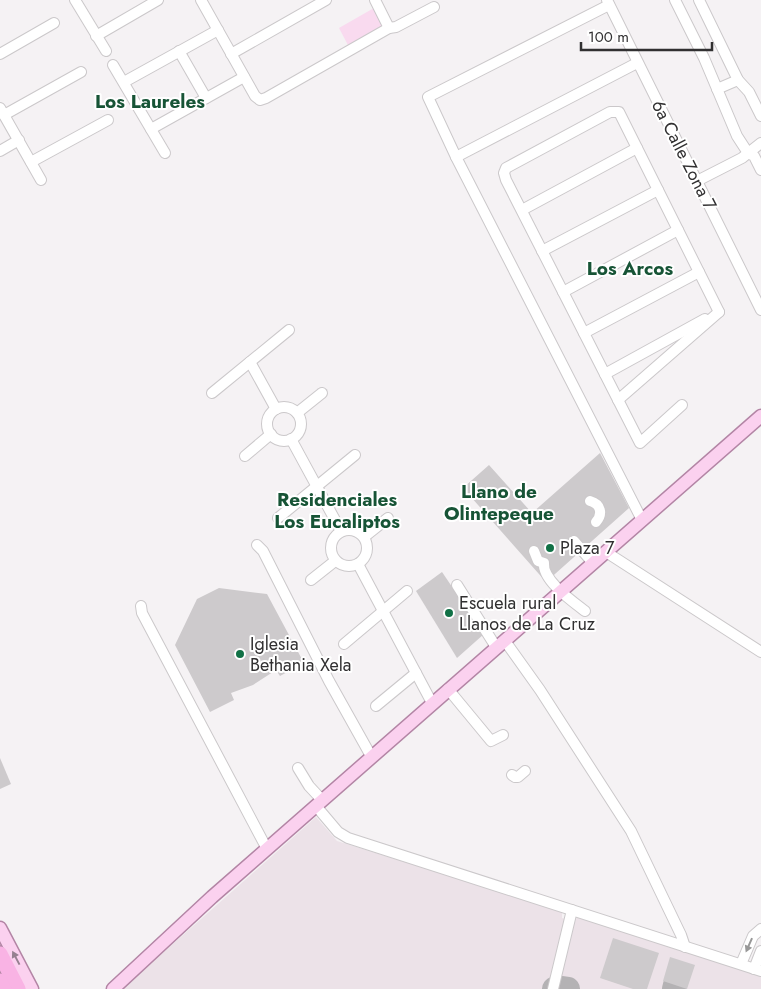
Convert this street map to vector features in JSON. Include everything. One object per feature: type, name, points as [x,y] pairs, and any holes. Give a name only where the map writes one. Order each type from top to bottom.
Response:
[{"type":"highway","points":[[0,954],[18,989]]},
{"type":"highway","points":[[0,982],[4,989]]},
{"type":"main road","points":[[113,989],[212,897],[371,756],[761,416]]},
{"type":"main road","points":[[0,928],[32,989]]},
{"type":"street","points":[[75,0],[106,52]]},
{"type":"street","points":[[96,36],[158,0]]},
{"type":"street","points":[[231,54],[326,0]]},
{"type":"street","points":[[375,0],[389,28]]},
{"type":"street","points":[[675,0],[704,58],[737,136],[748,153],[754,156],[761,170]]},
{"type":"street","points":[[699,0],[738,80],[749,92],[761,116]]},
{"type":"street","points":[[204,1],[244,77],[255,96],[260,100],[389,28],[400,26],[434,7]]},
{"type":"street","points":[[608,2],[428,97],[456,157],[642,520]]},
{"type":"street","name":"6a Calle Zona 7","points":[[608,2],[761,310]]},
{"type":"street","points":[[0,54],[54,23]]},
{"type":"street","points":[[124,82],[218,30]]},
{"type":"street","points":[[179,51],[206,98]]},
{"type":"street","points":[[456,157],[638,63]]},
{"type":"street","points":[[113,65],[165,153]]},
{"type":"street","points":[[41,180],[2,111],[81,72]]},
{"type":"street","points":[[151,129],[244,77]]},
{"type":"street","points":[[717,89],[738,80]]},
{"type":"street","points":[[682,405],[640,443],[562,292],[505,176],[505,170],[512,164],[614,111],[621,114],[719,312]]},
{"type":"street","points":[[31,162],[108,120]]},
{"type":"street","points":[[0,151],[19,140]]},
{"type":"street","points":[[697,181],[742,158],[761,144]]},
{"type":"street","points":[[522,210],[637,148]]},
{"type":"street","points":[[542,251],[658,190]]},
{"type":"street","points":[[562,292],[678,230]]},
{"type":"street","points":[[584,333],[699,272]]},
{"type":"street","points":[[605,374],[719,312]]},
{"type":"street","points":[[618,400],[719,312]]},
{"type":"street","points":[[212,393],[289,330]]},
{"type":"street","points":[[250,362],[276,409]]},
{"type":"street","points":[[297,413],[322,392]]},
{"type":"street","points":[[285,407],[297,413],[300,418],[300,428],[291,438],[280,440],[271,434],[267,421],[276,409],[285,407]]},
{"type":"street","points":[[245,456],[271,434]]},
{"type":"street","points":[[291,438],[341,531]]},
{"type":"street","points":[[278,518],[355,455]]},
{"type":"street","points":[[590,501],[596,504],[600,510],[601,516],[596,522]]},
{"type":"street","points":[[364,537],[388,518]]},
{"type":"street","points":[[350,530],[364,537],[367,550],[366,556],[358,564],[345,567],[335,561],[330,545],[335,535],[341,531],[350,530]]},
{"type":"street","points":[[574,542],[592,563]]},
{"type":"street","points":[[257,545],[263,552],[329,681],[371,756]]},
{"type":"street","points":[[534,551],[536,558],[544,563],[545,573],[560,591],[585,612]]},
{"type":"street","points":[[606,552],[761,652]]},
{"type":"street","points":[[311,580],[335,561]]},
{"type":"street","points":[[358,564],[432,703]]},
{"type":"street","points":[[457,585],[500,644],[540,690],[631,831],[686,947]]},
{"type":"street","points":[[344,644],[407,591]]},
{"type":"street","points":[[141,606],[142,613],[267,849]]},
{"type":"street","points":[[376,706],[416,673]]},
{"type":"street","points":[[448,689],[491,741],[503,735]]},
{"type":"street","points":[[298,768],[334,828],[348,838],[758,970],[761,951]]},
{"type":"street","points":[[512,775],[518,777],[525,771]]},
{"type":"street","points":[[553,989],[572,910]]},
{"type":"street","points":[[740,964],[753,936],[761,929]]},
{"type":"shaded area","points":[[374,8],[385,27],[349,47],[339,28]]},
{"type":"shaded area","points":[[316,817],[337,841],[562,911],[562,918],[575,922],[577,917],[761,974],[761,989],[122,989]]},
{"type":"building","name":"Plaza 7","points":[[600,453],[629,508],[546,582],[463,488],[489,465],[532,513]]},
{"type":"building","name":"Escuela rural Llanos de La Cruz","points":[[442,572],[484,634],[457,658],[416,591]]},
{"type":"building","name":"Iglesia Bethania Xela","points":[[219,588],[267,594],[304,663],[280,676],[276,670],[253,685],[231,693],[234,700],[210,712],[175,645],[197,599]]},
{"type":"building","points":[[0,758],[11,784],[0,789]]},
{"type":"building","points":[[613,938],[659,953],[647,989],[633,989],[600,978]]},
{"type":"building","points":[[670,957],[695,965],[687,989],[663,981]]},
{"type":"taxiway","points":[[674,989],[675,985]]},
{"type":"taxiway","points":[[554,989],[568,989]]},
{"type":"place","name":"Plaza 7","points":[[550,548]]},
{"type":"place","name":"Escuela rural Llanos de La Cruz","points":[[449,613]]},
{"type":"place","name":"Iglesia Bethania Xela","points":[[240,654]]},
{"type":"district","name":"Los Laureles","points":[[150,101]]},
{"type":"district","name":"Los Arcos","points":[[630,268]]},
{"type":"district","name":"Llano de Olintepeque","points":[[499,502]]},
{"type":"district","name":"Residenciales Los Eucaliptos","points":[[337,510]]}]
